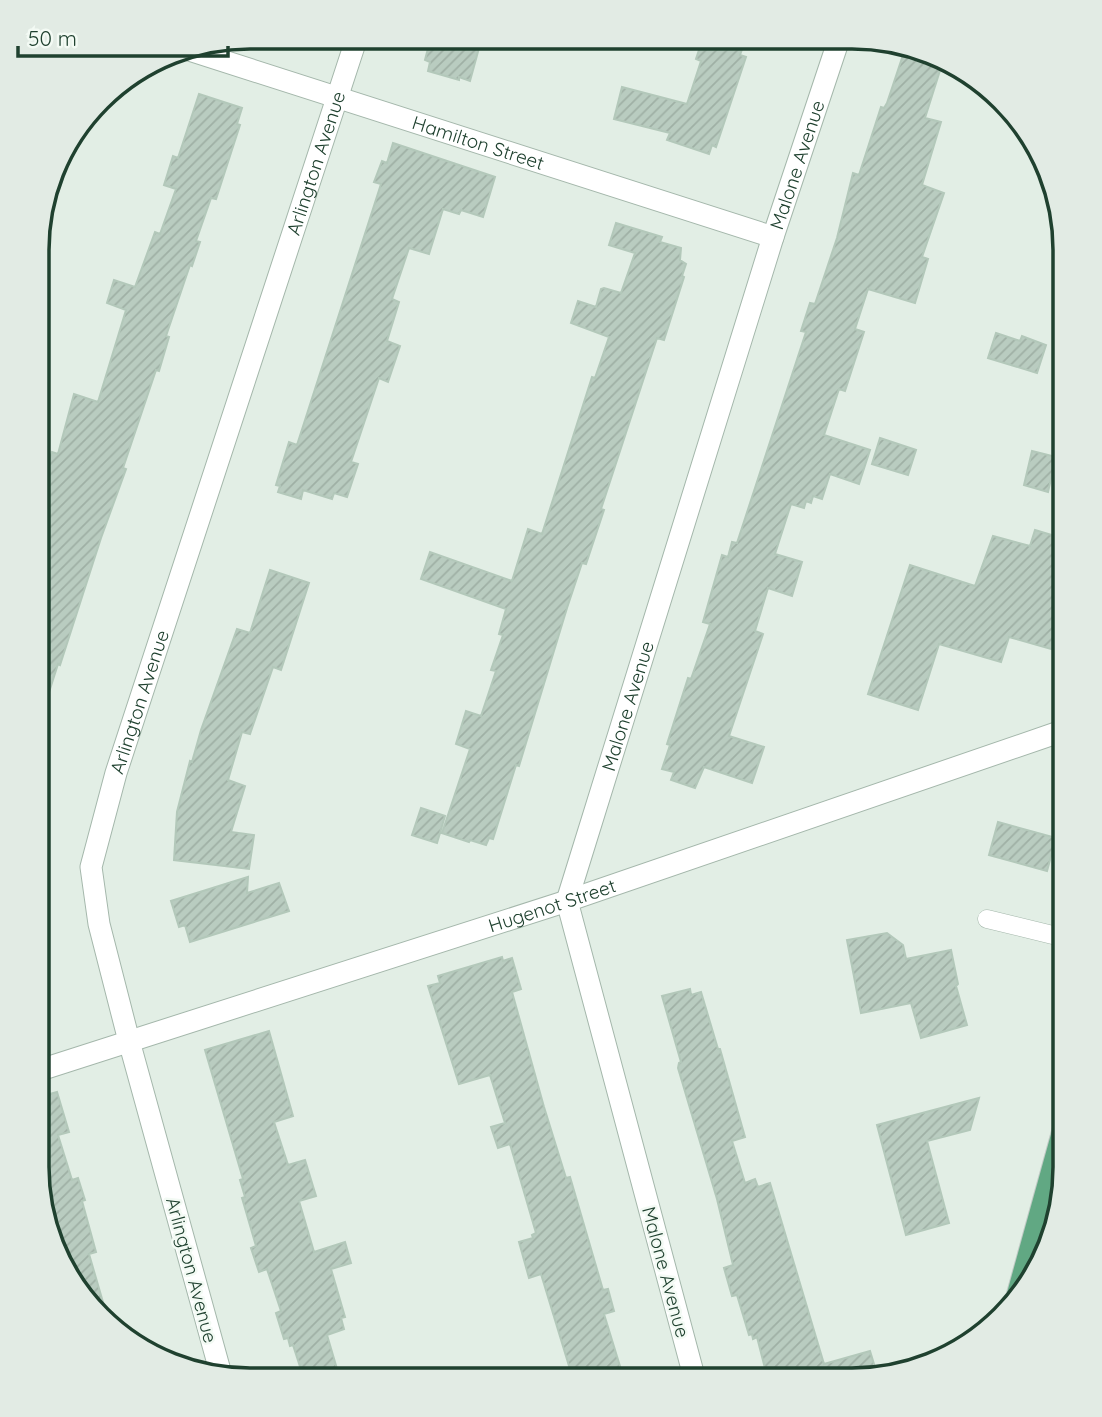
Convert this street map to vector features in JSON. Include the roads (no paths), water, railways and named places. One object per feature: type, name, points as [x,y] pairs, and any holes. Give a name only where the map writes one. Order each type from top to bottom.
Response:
[{"type":"main road","points":[[1024,1271],[1053,1166]]},
{"type":"street","name":"Arlington Avenue","points":[[218,1365],[99,924],[91,867],[116,774],[354,49]]},
{"type":"street","name":"Malone Avenue","points":[[692,1368],[567,901],[773,237],[835,49]]},
{"type":"street","name":"Hamilton Street","points":[[204,55],[773,237]]},
{"type":"street","name":"Hugenot Street","points":[[49,1067],[567,901],[1053,734]]},
{"type":"lane","points":[[987,919],[1053,936]]}]
